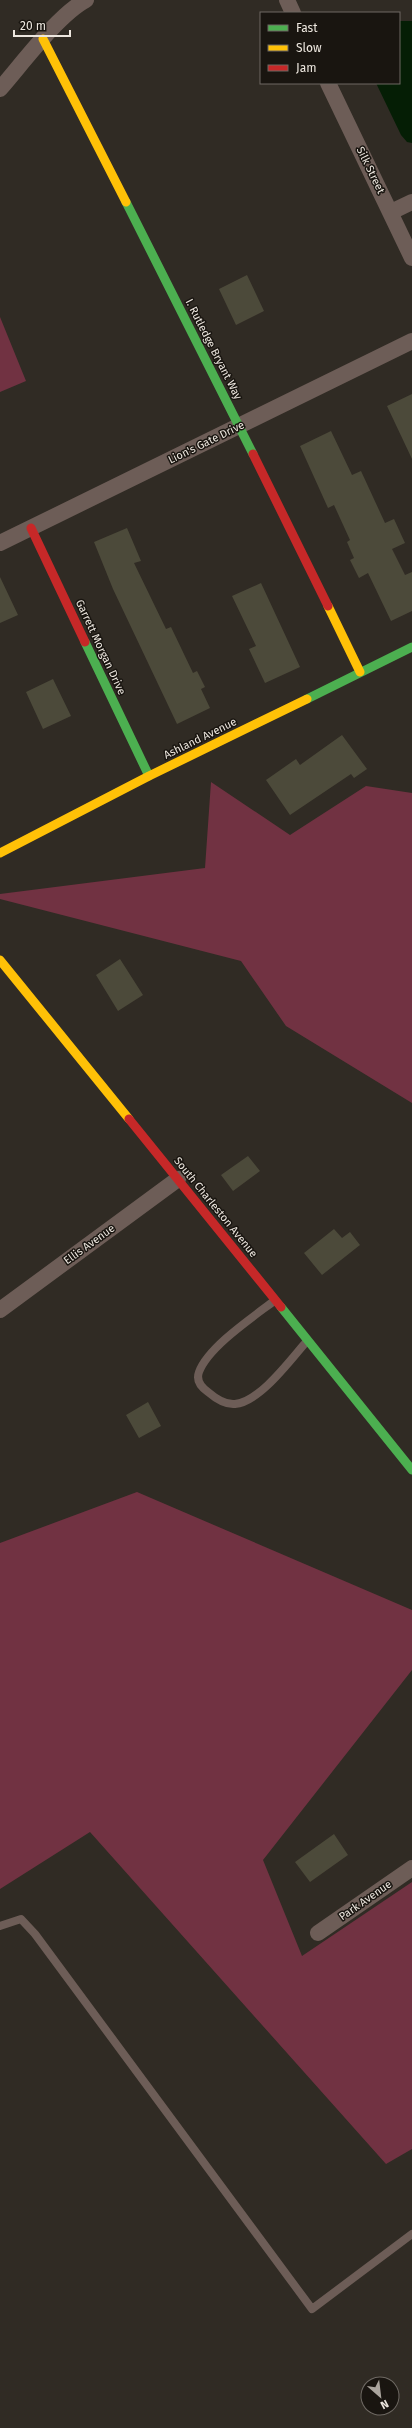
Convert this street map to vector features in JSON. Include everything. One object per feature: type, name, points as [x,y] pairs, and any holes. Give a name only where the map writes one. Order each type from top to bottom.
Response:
[{"type":"street","points":[[0,89],[43,39],[76,5],[86,0]]},
{"type":"street","points":[[287,0],[293,12]]},
{"type":"street","name":"I. Rutledge Bryant Way","points":[[43,39],[239,425],[360,672]]},
{"type":"street","name":"Silk Street","points":[[328,84],[392,212],[412,258]]},
{"type":"street","points":[[392,212],[412,202]]},
{"type":"street","name":"Lion's Gate Drive","points":[[0,543],[412,341]]},
{"type":"street","name":"Garrett Morgan Drive","points":[[31,528],[149,776]]},
{"type":"street","name":"Ashland Avenue","points":[[0,853],[149,776],[412,647]]},
{"type":"street","name":"South Charleston Avenue","points":[[0,960],[412,1470]]},
{"type":"street","name":"Ellis Avenue","points":[[0,1310],[178,1179]]},
{"type":"street","name":"Park Avenue","points":[[318,1933],[412,1868]]},
{"type":"lane","points":[[275,1300],[226,1338],[203,1363],[198,1373],[198,1381],[203,1389],[216,1400],[234,1404],[246,1401],[260,1392],[308,1341]]},
{"type":"lane","points":[[0,1926],[20,1919],[35,1934],[312,2309],[412,2234]]},
{"type":"shaded area","points":[[400,21],[412,21],[412,143],[407,142],[401,135],[376,84],[400,84]]},
{"type":"shaded area","points":[[0,317],[26,381],[0,392]]},
{"type":"shaded area","points":[[211,782],[290,835],[366,786],[412,793],[412,1103],[286,1026],[241,961],[0,899],[0,894],[205,868]]},
{"type":"shaded area","points":[[137,1492],[412,1610],[412,1670],[263,1860],[302,1956],[412,1882],[412,2149],[386,2164],[90,1832],[0,1889],[0,1543]]},
{"type":"building","points":[[247,275],[264,311],[236,325],[219,289]]},
{"type":"building","points":[[412,394],[412,459],[387,406]]},
{"type":"building","points":[[331,431],[352,475],[361,471],[385,523],[394,519],[405,543],[392,549],[405,575],[412,572],[412,611],[391,621],[368,573],[359,578],[350,560],[354,558],[347,542],[350,540],[334,505],[328,508],[300,446]]},
{"type":"building","points":[[127,528],[141,561],[134,563],[166,629],[171,627],[193,673],[197,671],[205,687],[201,689],[210,708],[177,724],[113,589],[94,542]]},
{"type":"building","points":[[0,577],[18,615],[0,623]]},
{"type":"building","points":[[261,583],[300,667],[265,683],[249,649],[256,646],[232,596]]},
{"type":"building","points":[[53,679],[71,716],[43,729],[26,692]]},
{"type":"building","points":[[342,735],[367,769],[354,778],[351,774],[290,815],[266,780],[296,759],[300,765]]},
{"type":"building","points":[[120,959],[143,995],[118,1011],[96,975]]},
{"type":"building","points":[[248,1156],[260,1171],[233,1191],[221,1175]]},
{"type":"building","points":[[334,1229],[342,1238],[350,1232],[360,1245],[322,1275],[304,1253]]},
{"type":"building","points":[[148,1402],[161,1426],[139,1438],[126,1415]]},
{"type":"building","points":[[334,1834],[348,1855],[310,1882],[295,1862]]},
{"type":"traffic: fast","points":[[126,202],[253,454]]},
{"type":"traffic: fast","points":[[85,642],[149,776]]},
{"type":"traffic: fast","points":[[307,699],[412,647]]},
{"type":"traffic: fast","points":[[281,1307],[412,1470]]},
{"type":"traffic: slow","points":[[43,39],[126,202]]},
{"type":"traffic: slow","points":[[328,606],[360,672]]},
{"type":"traffic: slow","points":[[0,853],[149,776],[307,699]]},
{"type":"traffic: slow","points":[[0,960],[129,1119]]},
{"type":"traffic: jam","points":[[253,454],[328,606]]},
{"type":"traffic: jam","points":[[31,528],[85,642]]},
{"type":"traffic: jam","points":[[129,1119],[281,1307]]}]
